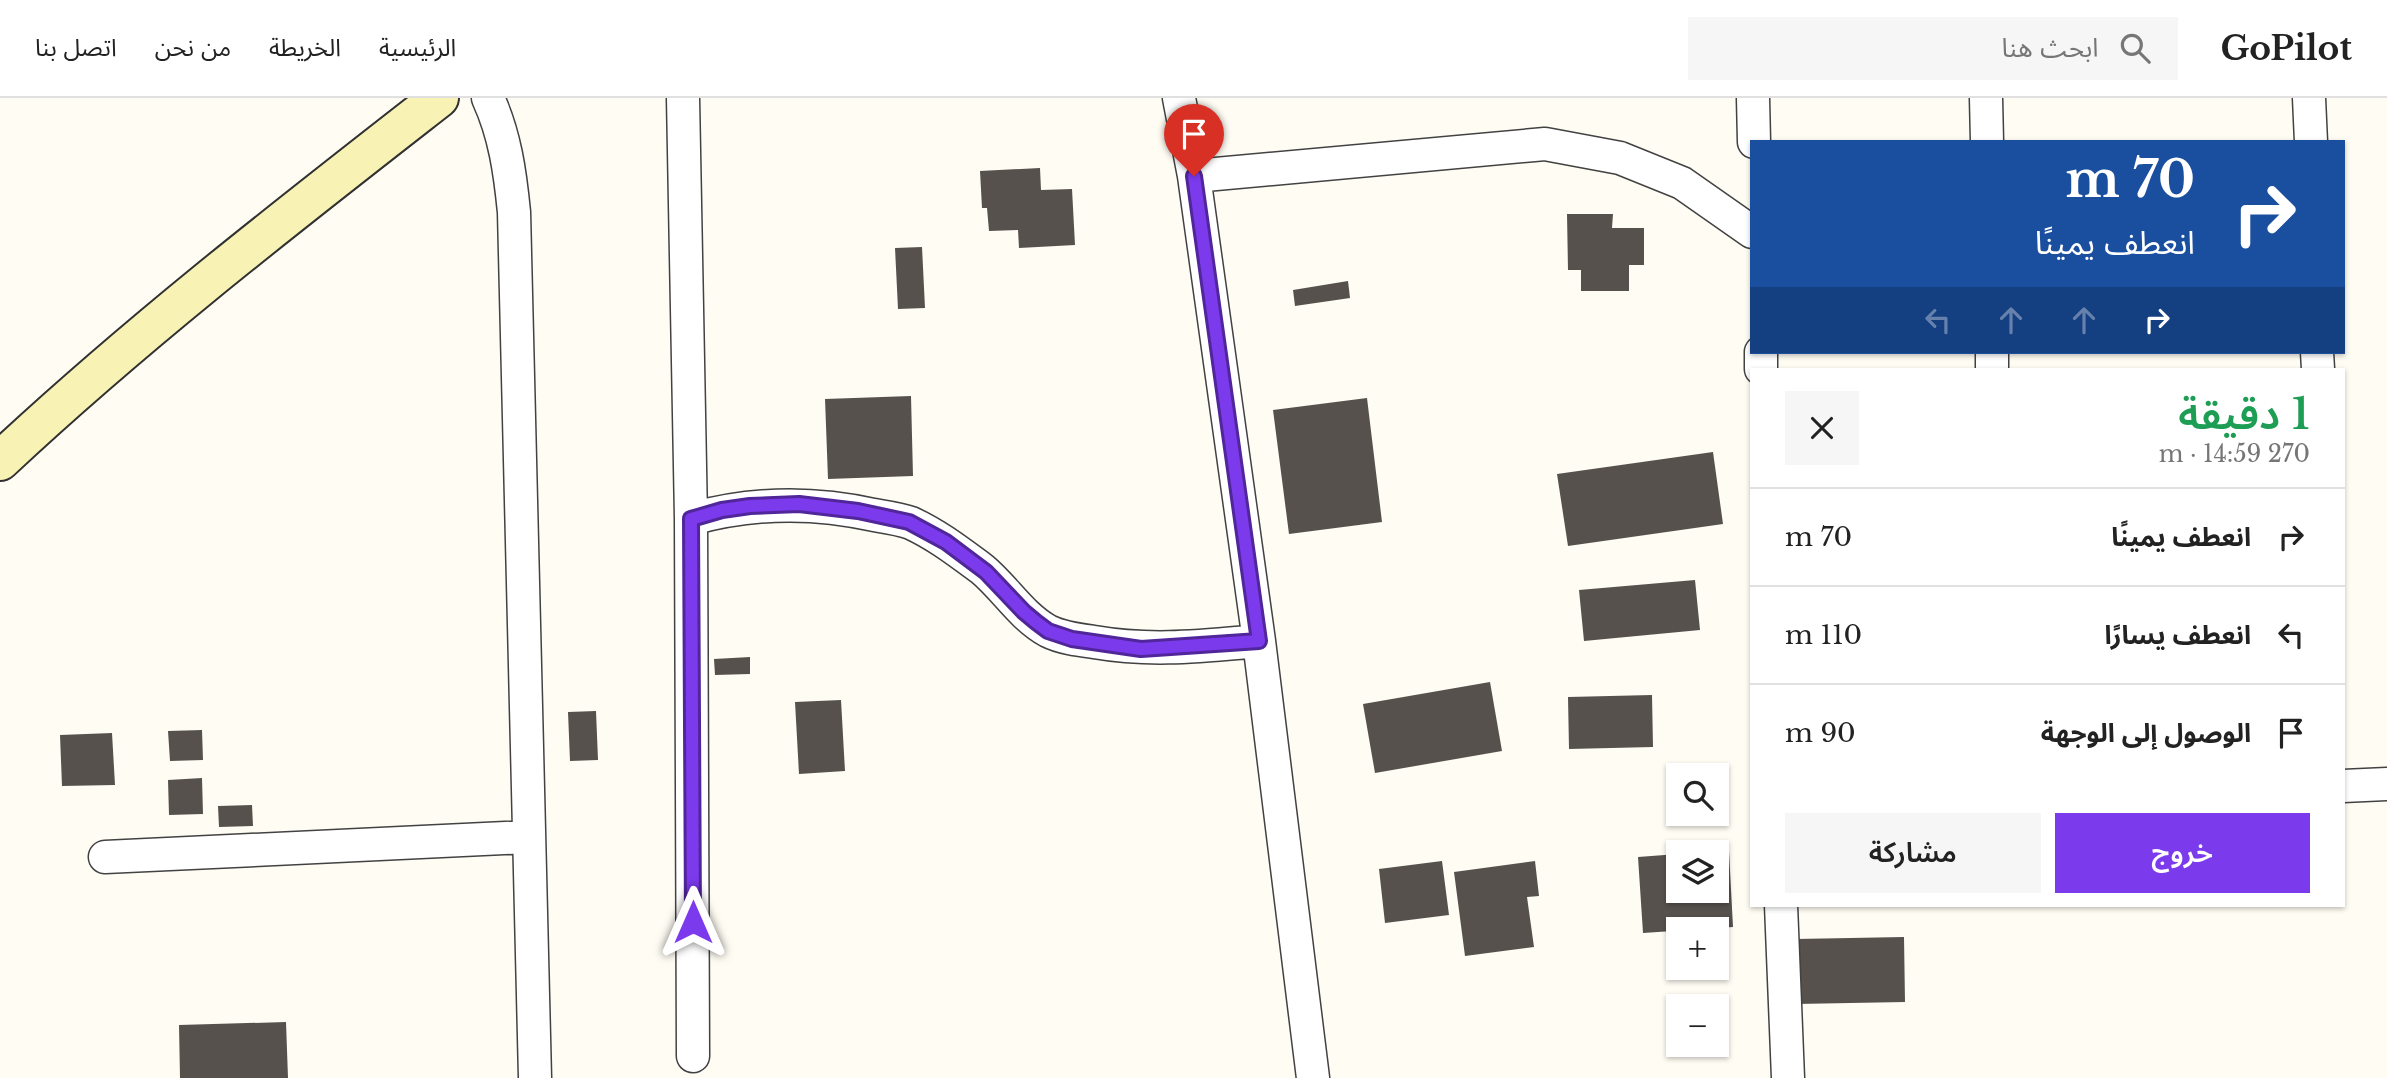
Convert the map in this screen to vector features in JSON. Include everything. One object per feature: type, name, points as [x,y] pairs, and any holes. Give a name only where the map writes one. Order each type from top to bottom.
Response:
[{"type":"main road","points":[[0,461],[78,388],[270,231],[439,98]]},
{"type":"street","points":[[488,98],[498,121],[508,160],[514,212],[535,1078]]},
{"type":"street","points":[[683,98],[691,519],[693,1056]]},
{"type":"street","points":[[1179,98],[1194,176],[1259,641],[1313,1078]]},
{"type":"street","points":[[1753,98],[1754,140]]},
{"type":"street","points":[[1986,98],[1987,140]]},
{"type":"street","points":[[2309,98],[2311,140]]},
{"type":"street","points":[[1194,176],[1545,144],[1620,158],[1682,183],[1750,231]]},
{"type":"street","points":[[691,519],[722,510],[750,506],[799,504],[858,511],[909,522],[946,542],[986,572],[1024,612],[1048,631],[1072,639],[1141,649],[1259,641]]},
{"type":"street","points":[[2345,786],[2387,784]]},
{"type":"street","points":[[105,857],[528,837]]},
{"type":"street","points":[[1782,907],[1788,1078]]},
{"type":"building","points":[[1040,168],[1041,190],[1072,189],[1075,245],[1019,248],[1018,230],[989,231],[987,208],[982,208],[980,171]]},
{"type":"building","points":[[1567,214],[1613,214],[1612,228],[1644,228],[1644,265],[1629,265],[1629,291],[1581,291],[1581,270],[1568,270]]},
{"type":"building","points":[[922,247],[925,308],[898,309],[895,248]]},
{"type":"building","points":[[1348,281],[1350,298],[1295,306],[1293,290]]},
{"type":"building","points":[[911,396],[913,476],[828,479],[825,399]]},
{"type":"building","points":[[1367,398],[1382,522],[1289,534],[1273,410]]},
{"type":"building","points":[[1713,452],[1723,524],[1568,546],[1557,474]]},
{"type":"building","points":[[1695,580],[1700,630],[1584,641],[1579,590]]},
{"type":"building","points":[[750,657],[750,674],[715,675],[714,659]]},
{"type":"building","points":[[1490,682],[1502,751],[1375,773],[1363,704]]},
{"type":"building","points":[[1652,695],[1653,747],[1569,749],[1568,697]]},
{"type":"building","points":[[841,700],[845,771],[799,774],[795,702]]},
{"type":"building","points":[[596,711],[598,760],[570,761],[568,712]]},
{"type":"building","points":[[202,730],[203,760],[170,761],[168,731]]},
{"type":"building","points":[[112,733],[115,785],[62,786],[60,735]]},
{"type":"building","points":[[202,778],[203,814],[169,815],[168,780]]},
{"type":"building","points":[[252,805],[253,826],[219,827],[218,806]]},
{"type":"building","points":[[1729,851],[1733,927],[1729,927],[1729,917],[1666,917],[1666,931],[1643,933],[1638,857],[1666,855],[1666,903],[1729,903]]},
{"type":"building","points":[[1442,861],[1449,915],[1385,923],[1379,869]]},
{"type":"building","points":[[1535,861],[1539,896],[1527,897],[1534,947],[1465,956],[1454,872]]},
{"type":"building","points":[[1904,937],[1905,1002],[1796,1004],[1796,939]]},
{"type":"building","points":[[286,1022],[288,1078],[180,1078],[179,1025]]},
{"type":"route","points":[[693,922],[691,519],[722,510],[750,506],[799,504],[858,511],[909,522],[946,542],[986,572],[1036,622],[1048,631],[1072,639],[1141,649],[1259,641],[1194,176]]}]
